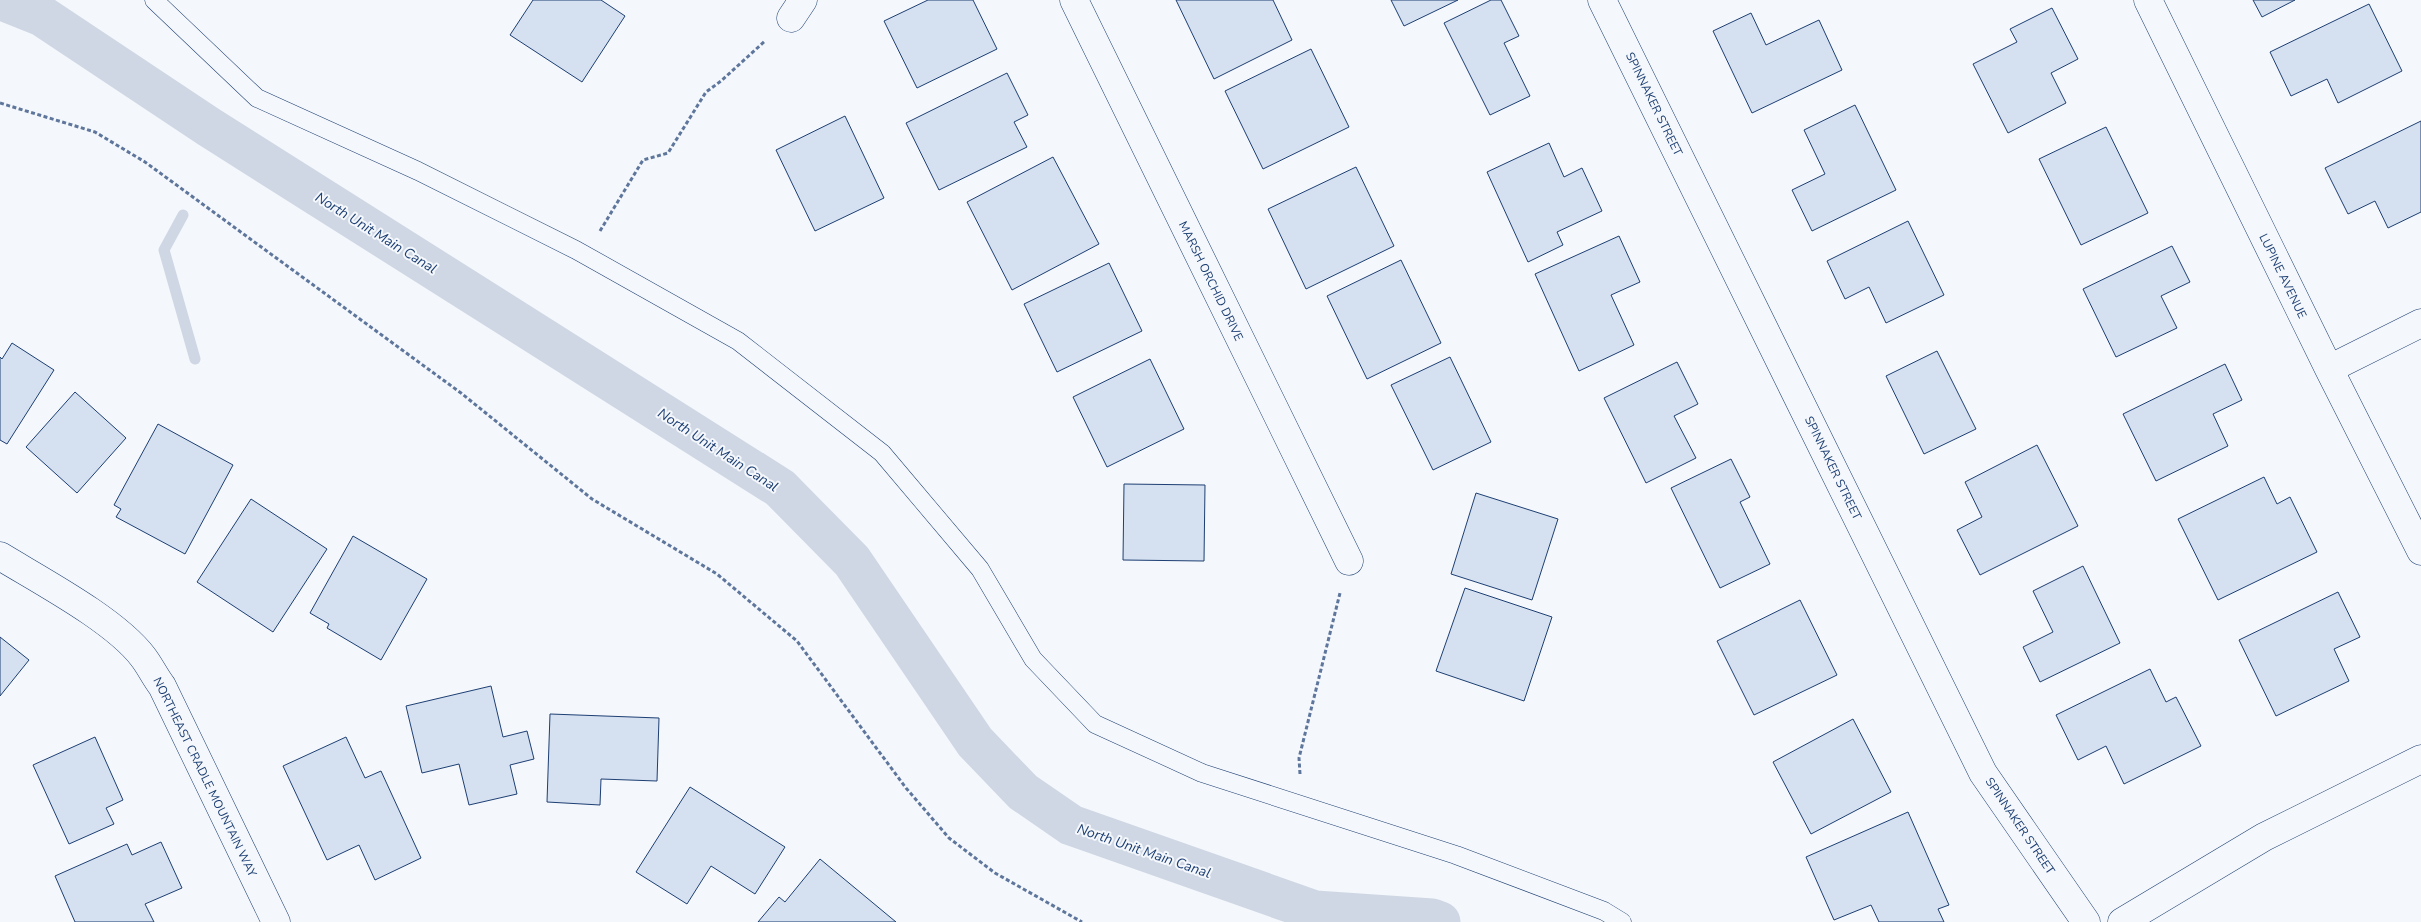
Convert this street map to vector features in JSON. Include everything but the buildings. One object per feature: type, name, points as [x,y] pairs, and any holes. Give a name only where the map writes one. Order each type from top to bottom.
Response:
[{"type":"street","name":"MARSH ORCHID DRIVE","points":[[1074,0],[1349,561]]},
{"type":"street","name":"SPINNAKER STREET","points":[[1602,0],[1983,773],[2086,922]]},
{"type":"street","name":"LUPINE AVENUE","points":[[2148,0],[2329,369],[2421,551]]},
{"type":"street","points":[[2329,369],[2421,322]]},
{"type":"street","name":"NORTHEAST CRADLE MOUNTAIN WAY","points":[[0,556],[93,614],[118,632],[142,656],[162,686],[276,922]]},
{"type":"street","points":[[2122,922],[2264,837],[2421,760]]},
{"type":"lane","points":[[154,0],[257,98],[418,171],[586,256],[738,342],[882,453],[980,569],[1032,659],[1096,724],[1202,773],[1456,855],[1604,911],[1622,922]]},
{"type":"path","points":[[586,256],[643,160],[668,153],[706,92],[721,81],[797,9]]},
{"type":"path","points":[[0,103],[95,132],[145,162],[461,393],[592,499],[718,574],[797,641],[906,788],[949,838],[995,873],[1082,922]]},
{"type":"path","points":[[1301,805],[1299,758],[1329,631]]},
{"type":"waterway","name":"North Unit Main Canal","points":[[2,0],[42,16],[209,127],[780,488],[852,561],[975,742],[1023,792],[1071,825],[1315,911],[1432,919],[1440,922]]},
{"type":"waterway","points":[[183,215],[164,250],[195,359]]}]
